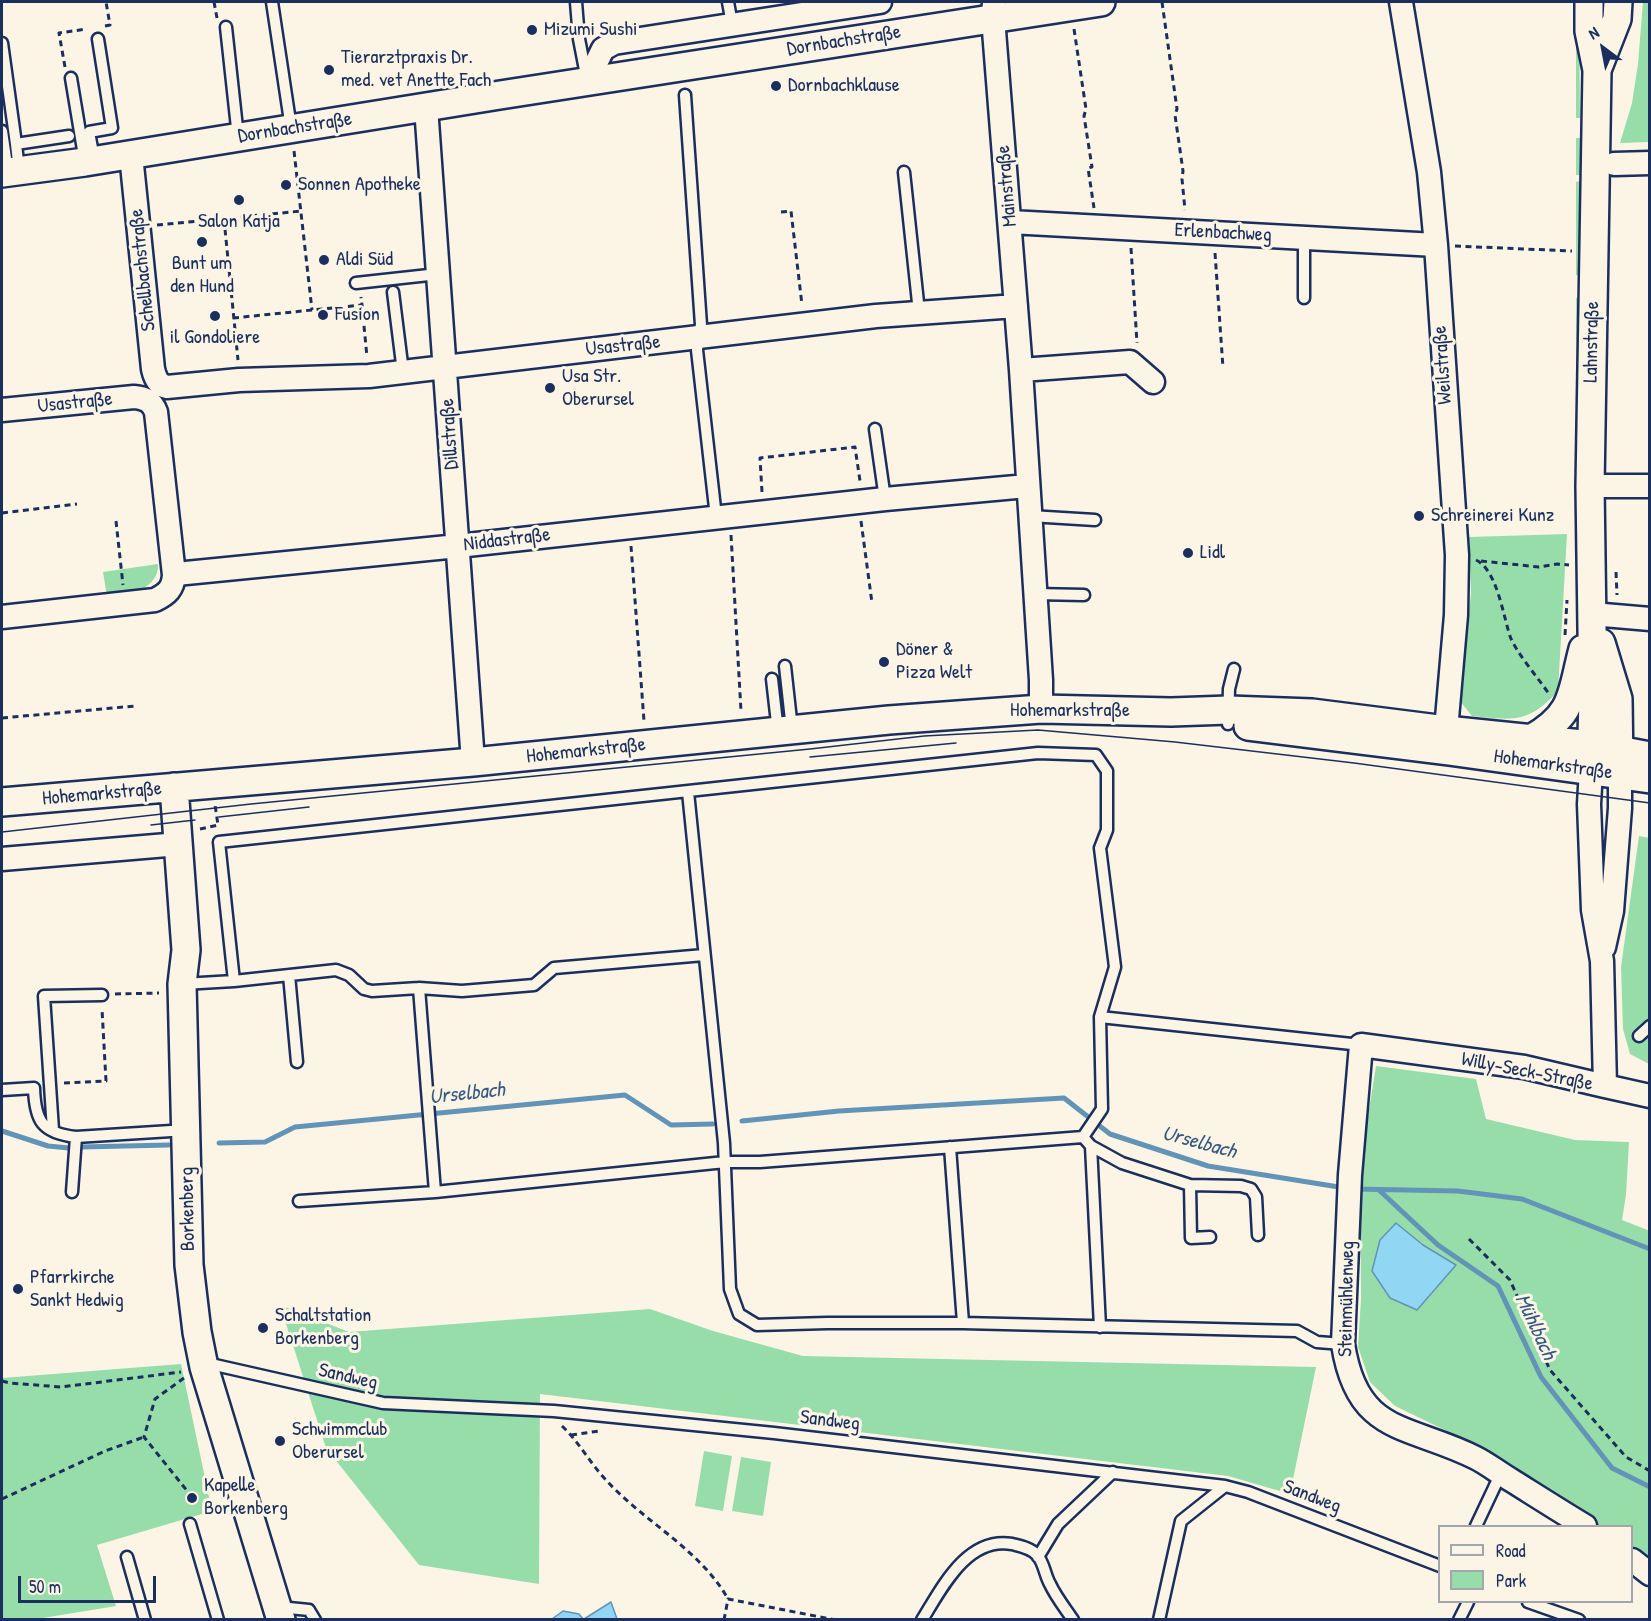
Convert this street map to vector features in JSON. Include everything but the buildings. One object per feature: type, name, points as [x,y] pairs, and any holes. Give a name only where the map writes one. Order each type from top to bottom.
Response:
[{"type":"street","name":"Dornbachstraße","points":[[587,82],[603,49],[608,45],[845,4],[880,2]]},
{"type":"street","name":"Dornbachstraße","points":[[9,172],[131,155],[587,82],[994,10],[1070,7],[1101,2]]},
{"type":"street","name":"Weilstraße","points":[[1401,2],[1429,172],[1457,555],[1456,615],[1446,730]]},
{"type":"street","name":"Lahnstraße","points":[[1589,2],[1589,31],[1597,70],[1590,486],[1591,758]]},
{"type":"street","name":"Lahnstraße","points":[[1597,70],[1620,7]]},
{"type":"street","name":"Mainstraße","points":[[994,10],[1021,370],[1041,709]]},
{"type":"street","name":"Dillstraße","points":[[426,107],[473,762]]},
{"type":"street","name":"Schellbachstraße","points":[[131,155],[153,369],[156,379],[154,405],[174,575]]},
{"type":"street","points":[[1614,164],[1650,163]]},
{"type":"street","name":"Erlenbachweg","points":[[1010,222],[1436,245]]},
{"type":"street","name":"Usastraße","points":[[2,410],[134,397],[167,387],[239,380],[369,376],[919,312],[1016,306]]},
{"type":"street","points":[[1021,370],[1130,362],[1153,382]]},
{"type":"street","name":"Niddastraße","points":[[174,575],[869,500],[1027,486]]},
{"type":"street","points":[[1590,486],[1650,486]]},
{"type":"street","points":[[2,617],[155,600],[168,593],[172,587],[174,575]]},
{"type":"street","name":"Lahnstraße","points":[[1531,739],[1550,728],[1562,716],[1570,702],[1592,614]]},
{"type":"street","name":"Lahnstraße","points":[[1592,614],[1618,699],[1619,762]]},
{"type":"street","points":[[1592,614],[1650,619]]},
{"type":"street","name":"Hohemarkstraße","points":[[2,802],[473,762],[889,720],[1041,709],[1171,712],[1228,717],[1619,762],[1650,756]]},
{"type":"street","name":"Hohemarkstraße","points":[[1228,717],[1312,713],[1531,739],[1591,758]]},
{"type":"street","name":"Willy-Seck-Straße","points":[[1361,1045],[1524,1066],[1605,1086],[1602,961],[1593,910],[1589,804],[1591,758]]},
{"type":"street","name":"Hohemarkstraße","points":[[1619,762],[1650,780]]},
{"type":"street","name":"Willy-Seck-Straße","points":[[1602,961],[1612,911],[1620,808],[1619,762]]},
{"type":"street","name":"Borkenberg","points":[[174,788],[186,950],[182,984],[189,1266],[197,1332],[204,1367],[279,1613]]},
{"type":"street","points":[[2,859],[179,844]]},
{"type":"street","name":"Steinmühlenweg","points":[[1361,1045],[1350,1186],[1343,1344],[1347,1370],[1356,1392],[1376,1415],[1399,1428],[1475,1458],[1581,1525]]},
{"type":"street","points":[[1605,1086],[1650,1096]]},
{"type":"street","points":[[1633,1561],[1650,1574]]},
{"type":"lane","points":[[272,2],[291,129]]},
{"type":"lane","points":[[576,2],[579,39],[587,82]]},
{"type":"lane","points":[[728,2],[732,24]]},
{"type":"lane","points":[[226,27],[238,138]]},
{"type":"lane","points":[[89,161],[90,132],[112,128],[98,39]]},
{"type":"lane","points":[[2,43],[16,144],[9,172]]},
{"type":"lane","points":[[68,74],[89,161]]},
{"type":"lane","points":[[685,95],[701,325],[697,350],[722,516]]},
{"type":"lane","points":[[2,131],[9,172]]},
{"type":"lane","points":[[16,144],[69,136]]},
{"type":"lane","points":[[904,172],[919,312]]},
{"type":"lane","points":[[1304,238],[1304,298]]},
{"type":"lane","points":[[356,283],[438,274]]},
{"type":"lane","points":[[393,292],[403,372]]},
{"type":"lane","points":[[869,500],[875,429]]},
{"type":"lane","points":[[1030,516],[1095,520]]},
{"type":"lane","points":[[1035,594],[1084,595]]},
{"type":"lane","points":[[785,666],[785,731]]},
{"type":"lane","points":[[1228,717],[1229,689],[1234,669]]},
{"type":"lane","points":[[772,679],[785,731]]},
{"type":"lane","points":[[234,981],[219,842],[1038,753],[1096,755],[1107,771],[1107,830],[1100,848],[1115,967],[1100,1017],[1102,1109],[1086,1133]]},
{"type":"lane","points":[[688,792],[725,1162],[730,1289],[739,1314],[757,1325],[963,1323],[1297,1332],[1317,1342],[1343,1344]]},
{"type":"lane","points":[[182,984],[336,970],[349,975],[364,989],[372,992],[419,988],[462,991],[534,985],[554,968],[704,955]]},
{"type":"lane","points":[[289,975],[297,1062]]},
{"type":"lane","points":[[419,988],[435,1192]]},
{"type":"lane","points":[[53,1130],[44,996],[102,995]]},
{"type":"lane","points":[[1100,1017],[1361,1045]]},
{"type":"lane","points":[[1639,1036],[1650,1026]]},
{"type":"lane","points":[[2,1090],[34,1088],[37,1116],[44,1126],[63,1135],[76,1137],[187,1130]]},
{"type":"lane","points":[[1086,1133],[1091,1146],[1100,1327]]},
{"type":"lane","points":[[299,1201],[435,1192],[725,1162],[760,1162],[950,1147],[1086,1133]]},
{"type":"lane","points":[[72,1192],[76,1137]]},
{"type":"lane","points":[[1091,1146],[1122,1163],[1190,1185],[1241,1185],[1251,1189],[1256,1197],[1258,1235]]},
{"type":"lane","points":[[950,1147],[963,1323]]},
{"type":"lane","points":[[1190,1185],[1191,1238],[1210,1237]]},
{"type":"lane","name":"Sandweg","points":[[204,1367],[215,1365],[383,1403],[554,1411],[774,1433],[1225,1486],[1248,1491],[1438,1565]]},
{"type":"lane","points":[[1038,1557],[1058,1524],[1113,1472]]},
{"type":"lane","points":[[1477,1525],[1500,1473]]},
{"type":"lane","points":[[1159,1620],[1181,1521],[1225,1486]]},
{"type":"lane","points":[[190,1524],[218,1620]]},
{"type":"lane","points":[[922,1620],[967,1556],[986,1546],[1006,1543],[1024,1546],[1038,1557],[1050,1585],[1073,1620]]},
{"type":"lane","points":[[127,1557],[146,1620]]},
{"type":"lane","points":[[1459,1620],[1468,1603]]},
{"type":"lane","points":[[1531,1603],[1579,1620]]},
{"type":"lane","points":[[279,1613],[309,1610],[315,1620]]},
{"type":"path","points":[[106,2],[109,19]]},
{"type":"path","points":[[1162,2],[1177,108],[1175,115],[1183,171],[1185,208],[1183,231]]},
{"type":"path","points":[[1070,7],[1086,109],[1084,116],[1092,167],[1088,168],[1094,209],[1090,226]]},
{"type":"path","points":[[68,74],[101,64]]},
{"type":"path","points":[[291,129],[312,310]]},
{"type":"path","points":[[139,227],[302,211]]},
{"type":"path","points":[[782,212],[791,211],[804,325]]},
{"type":"path","points":[[224,219],[239,380]]},
{"type":"path","points":[[1130,228],[1138,353],[1130,362]]},
{"type":"path","points":[[1214,233],[1223,368]]},
{"type":"path","points":[[1436,245],[1573,251]]},
{"type":"path","points":[[369,376],[361,296],[393,292]]},
{"type":"path","points":[[233,318],[362,305]]},
{"type":"path","points":[[764,512],[760,458],[855,447],[869,500],[872,603]]},
{"type":"path","points":[[2,513],[77,504]]},
{"type":"path","points":[[722,516],[741,711]]},
{"type":"path","points":[[116,521],[122,569]]},
{"type":"path","points":[[630,526],[644,721]]},
{"type":"path","points":[[1457,555],[1479,561],[1539,567],[1569,565]]},
{"type":"path","points":[[1479,561],[1486,569],[1500,599],[1510,639],[1551,697]]},
{"type":"path","points":[[2,718],[135,706]]},
{"type":"path","points":[[179,844],[198,830],[218,825],[215,804],[218,797],[216,784]]},
{"type":"path","points":[[50,1084],[106,1081],[102,995],[165,993],[182,984]]},
{"type":"path","points":[[1468,1239],[1509,1280],[1550,1370],[1626,1457],[1650,1471]]},
{"type":"path","points":[[2,1381],[61,1387],[204,1367]]},
{"type":"path","points":[[144,1437],[155,1399],[177,1382]]},
{"type":"path","points":[[554,1411],[554,1418],[570,1433],[606,1481],[704,1565],[718,1582],[728,1599],[724,1620]]},
{"type":"path","points":[[144,1437],[188,1492]]},
{"type":"path","points":[[2,1499],[105,1451],[144,1437]]},
{"type":"path","points":[[728,1599],[836,1620]]},
{"type":"green space","points":[[1576,2],[1579,2],[1580,118],[1576,118]]},
{"type":"green space","points":[[1643,2],[1650,2],[1649,142],[1620,143],[1632,103]]},
{"type":"green space","points":[[1576,138],[1580,138],[1580,175],[1576,175]]},
{"type":"green space","points":[[1580,181],[1581,275],[1576,275],[1576,182]]},
{"type":"green space","points":[[1576,298],[1580,298],[1579,441],[1577,435]]},
{"type":"green space","points":[[1567,534],[1558,691],[1538,709],[1519,717],[1509,719],[1472,716],[1460,701],[1471,593],[1469,537]]},
{"type":"green space","points":[[158,564],[155,577],[143,589],[107,596],[103,572]]},
{"type":"green space","points":[[1639,836],[1650,838],[1649,1064],[1630,1054],[1623,1029],[1621,967]]},
{"type":"green space","points":[[1376,1066],[1476,1079],[1486,1119],[1575,1140],[1629,1142],[1622,1220],[1650,1231],[1649,1560],[1633,1549],[1633,1525],[1596,1525],[1478,1446],[1395,1406],[1370,1382],[1358,1347],[1361,1299],[1360,1166]]},
{"type":"green space","points":[[280,1305],[349,1332],[650,1309],[713,1331],[803,1356],[1316,1367],[1290,1494],[1228,1476],[540,1394],[539,1584],[419,1565],[326,1448]]},
{"type":"green space","points":[[181,1364],[212,1511],[97,1545],[116,1606],[37,1619],[2,1619],[2,1378]]},
{"type":"green space","points":[[704,1451],[732,1456],[723,1511],[695,1506]]},
{"type":"green space","points":[[741,1457],[771,1462],[763,1516],[732,1511]]},
{"type":"water","points":[[1396,1223],[1423,1245],[1456,1265],[1417,1310],[1390,1298],[1372,1271],[1380,1240]]},
{"type":"water","points":[[611,1602],[617,1619],[584,1619]]},
{"type":"water","points":[[563,1611],[579,1614],[583,1619],[552,1619]]},
{"type":"waterway","name":"Urselbach","points":[[219,1143],[265,1142],[295,1127],[625,1095],[671,1125],[713,1124]]},
{"type":"waterway","name":"Urselbach","points":[[742,1121],[839,1111],[1064,1098],[1110,1134],[1208,1166],[1345,1188]]},
{"type":"waterway","name":"Urselbach","points":[[2,1131],[48,1146],[69,1148]]},
{"type":"waterway","name":"Urselbach","points":[[81,1147],[169,1145]]},
{"type":"waterway","name":"Urselbach","points":[[1354,1189],[1458,1191],[1522,1199],[1650,1249]]},
{"type":"waterway","name":"Mühlbach","points":[[1380,1191],[1438,1245],[1498,1286],[1541,1377],[1612,1468],[1650,1487]]},
{"type":"tram line","points":[[2,832],[251,804],[924,736],[1038,730],[1175,742],[1354,763],[1650,803]]},
{"type":"tram line","points":[[810,757],[956,743]]},
{"type":"tram line","points":[[219,817],[309,807]]},
{"type":"tram line","points":[[151,825],[195,820]]},
{"type":"place","name":"Mizumi Sushi","points":[[532,30]]},
{"type":"place","name":"Tierarztpraxis Dr. med. vet Anette Fach","points":[[329,70]]},
{"type":"place","name":"Dornbachklause","points":[[776,86]]},
{"type":"place","name":"Sonnen Apotheke","points":[[286,185]]},
{"type":"place","name":"Salon Katja","points":[[239,200]]},
{"type":"place","name":"Bunt um den Hund","points":[[202,242]]},
{"type":"place","name":"Aldi Süd","points":[[324,260]]},
{"type":"place","name":"Fusion","points":[[323,315]]},
{"type":"place","name":"il Gondoliere","points":[[215,316]]},
{"type":"place","name":"Usa Str. Oberursel","points":[[550,388]]},
{"type":"place","name":"Schreinerei Kunz","points":[[1419,516]]},
{"type":"place","name":"Lidl","points":[[1188,553]]},
{"type":"place","name":"Döner & Pizza Welt","points":[[884,662]]},
{"type":"place","name":"Pfarrkirche Sankt Hedwig","points":[[18,1289]]},
{"type":"place","name":"Schaltstation Borkenberg","points":[[263,1328]]},
{"type":"place","name":"Schwimmclub Oberursel","points":[[280,1441]]},
{"type":"place","name":"Kapelle Borkenberg","points":[[192,1498]]}]
